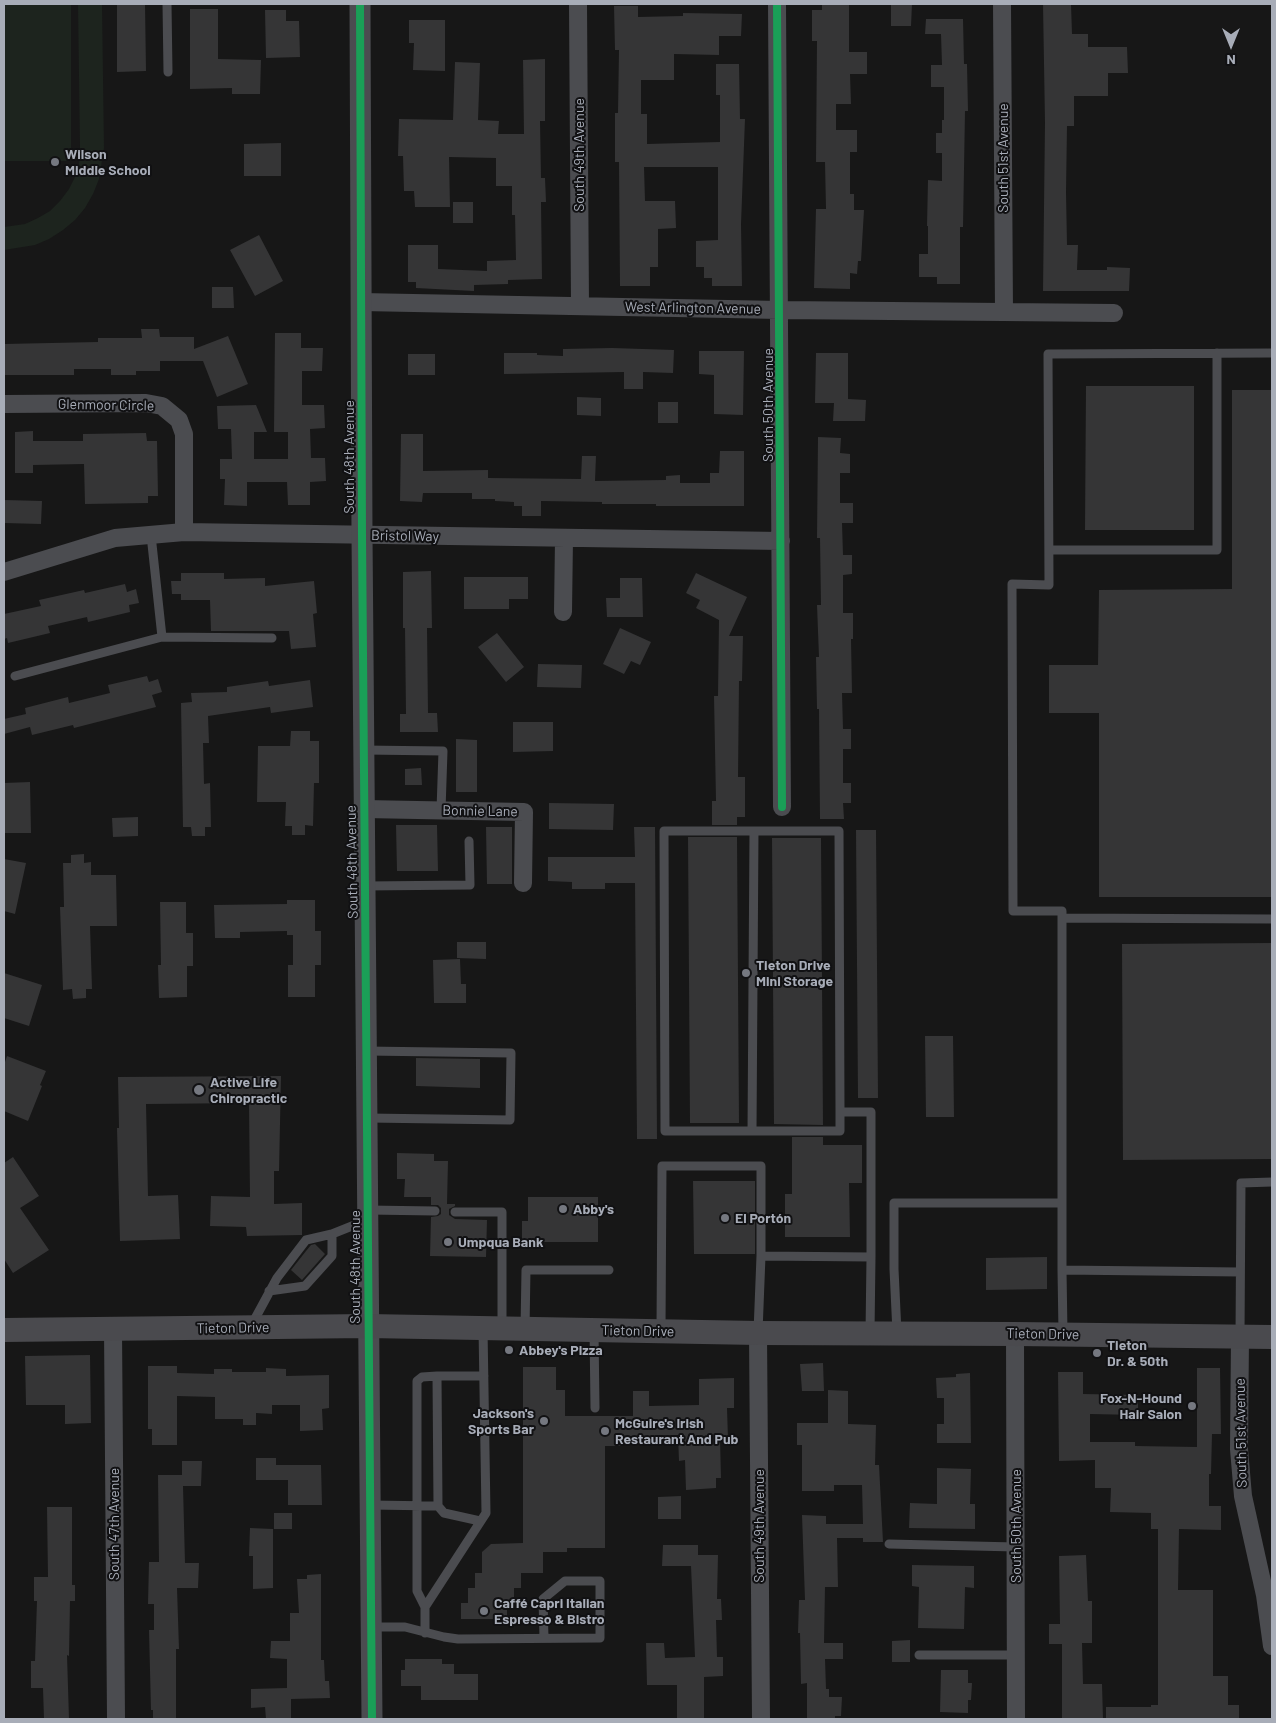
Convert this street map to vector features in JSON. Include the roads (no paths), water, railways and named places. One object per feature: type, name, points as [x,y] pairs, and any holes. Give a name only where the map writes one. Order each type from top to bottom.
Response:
[{"type":"main road","name":"Tieton Drive","points":[[4,1330],[368,1326],[758,1333],[1272,1337]]},
{"type":"street","name":"South 48th Avenue","points":[[360,4],[362,535],[372,1719]]},
{"type":"street","name":"South 49th Avenue","points":[[578,4],[580,306]]},
{"type":"street","name":"South 50th Avenue","points":[[777,4],[782,807]]},
{"type":"street","name":"South 51st Avenue","points":[[1002,4],[1004,312]]},
{"type":"street","name":"West Arlington Avenue","points":[[361,302],[780,310],[1114,313]]},
{"type":"street","name":"Glenmoor Circle","points":[[4,404],[146,403],[162,406],[179,420],[184,434],[184,532]]},
{"type":"street","name":"Bristol Way","points":[[4,572],[115,538],[184,532],[781,541]]},
{"type":"street","points":[[563,612],[564,539]]},
{"type":"street","name":"Bonnie Lane","points":[[364,809],[524,812],[523,883]]},
{"type":"street","name":"South 47th Avenue","points":[[113,1329],[116,1719]]},
{"type":"street","name":"South 49th Avenue","points":[[758,1333],[761,1719]]},
{"type":"street","name":"South 50th Avenue","points":[[1015,1334],[1016,1719]]},
{"type":"street","name":"South 51st Avenue","points":[[1240,1337],[1240,1449],[1243,1496],[1265,1595],[1272,1646]]},
{"type":"lane","points":[[167,4],[168,72]]},
{"type":"lane","points":[[1049,550],[1217,550],[1217,353]]},
{"type":"lane","points":[[1063,1334],[1062,911],[1013,911],[1012,584],[1049,585],[1048,354],[1272,353]]},
{"type":"lane","points":[[151,535],[162,637]]},
{"type":"lane","points":[[15,676],[162,637],[272,638]]},
{"type":"lane","points":[[364,750],[443,751],[442,810]]},
{"type":"lane","points":[[664,831],[839,831],[840,1112],[840,1131],[665,1131],[664,831]]},
{"type":"lane","points":[[752,1131],[754,831]]},
{"type":"lane","points":[[365,886],[470,885],[469,841]]},
{"type":"lane","points":[[1062,918],[1272,919]]},
{"type":"lane","points":[[366,1051],[511,1052],[510,1120],[367,1118]]},
{"type":"lane","points":[[840,1112],[871,1112],[870,1333]]},
{"type":"lane","points":[[661,1331],[662,1166],[761,1166],[761,1256],[758,1333]]},
{"type":"lane","points":[[1240,1337],[1241,1183],[1272,1182]]},
{"type":"lane","points":[[897,1333],[894,1269],[894,1203],[1062,1203]]},
{"type":"lane","points":[[250,1327],[276,1278],[306,1240],[332,1234],[367,1215],[435,1211]]},
{"type":"lane","points":[[454,1212],[502,1212],[504,1328]]},
{"type":"lane","points":[[270,1291],[305,1286],[332,1256],[332,1234]]},
{"type":"lane","points":[[761,1256],[871,1257]]},
{"type":"lane","points":[[425,1607],[486,1513],[484,1376],[526,1270],[609,1270]]},
{"type":"lane","points":[[1062,1270],[1240,1272]]},
{"type":"lane","points":[[594,1330],[595,1408]]},
{"type":"lane","points":[[438,1376],[438,1506],[444,1513],[480,1521]]},
{"type":"lane","points":[[425,1633],[425,1607],[417,1591],[417,1381],[422,1377],[484,1376]]},
{"type":"lane","points":[[370,1505],[438,1506]]},
{"type":"lane","points":[[890,1544],[1016,1547]]},
{"type":"lane","points":[[371,1627],[405,1627],[425,1633],[458,1638],[544,1638],[600,1638],[600,1581],[565,1581],[543,1599],[544,1638]]},
{"type":"lane","points":[[919,1655],[1016,1655]]},
{"type":"place","name":"Wilson Middle School","points":[[55,162]]},
{"type":"place","name":"Tieton Drive Mini Storage","points":[[746,973]]},
{"type":"place","name":"Active Life Chiropractic","points":[[199,1090]]},
{"type":"place","name":"Abby's","points":[[563,1209]]},
{"type":"place","name":"El Portón","points":[[725,1218]]},
{"type":"place","name":"Umpqua Bank","points":[[448,1242]]},
{"type":"place","name":"Abbey's Pizza","points":[[509,1350]]},
{"type":"place","name":"Tieton Dr. & 50th","points":[[1097,1353]]},
{"type":"place","name":"Fox-N-Hound Hair Salon","points":[[1192,1406]]},
{"type":"place","name":"Jackson's Sports Bar","points":[[544,1421]]},
{"type":"place","name":"McGuire's Irish Restaurant And Pub","points":[[605,1431]]},
{"type":"place","name":"Caffé Capri Italian Espresso & Bistro","points":[[484,1611]]}]
